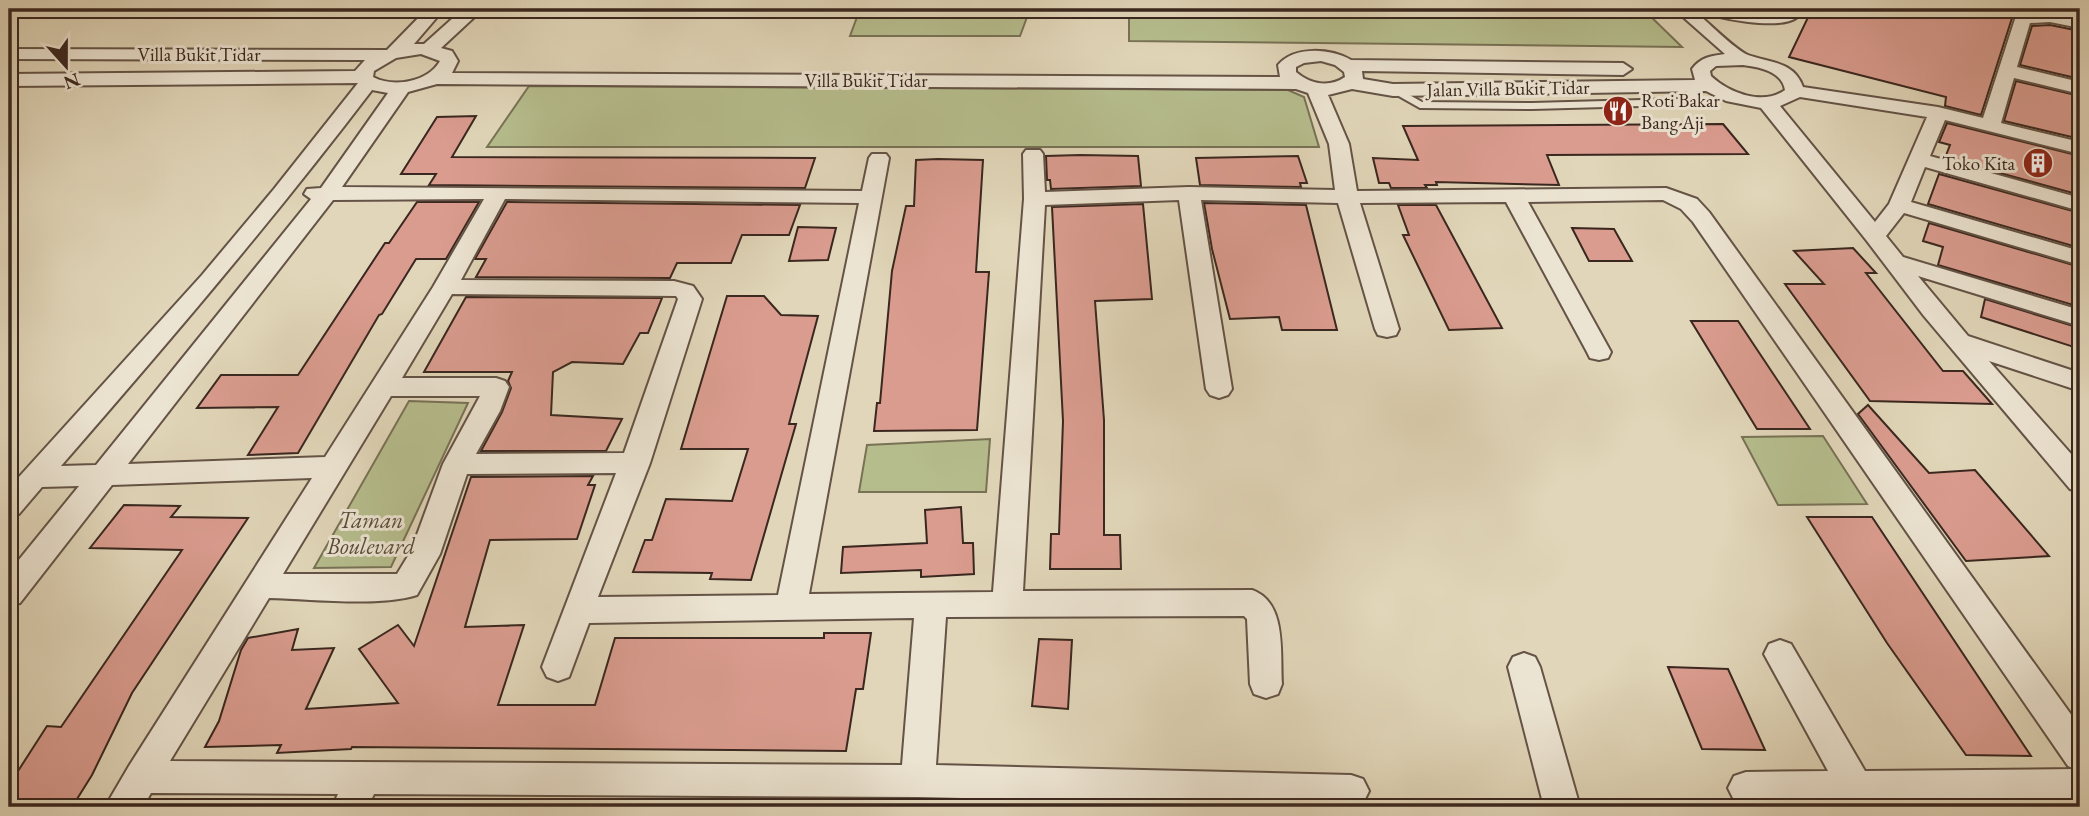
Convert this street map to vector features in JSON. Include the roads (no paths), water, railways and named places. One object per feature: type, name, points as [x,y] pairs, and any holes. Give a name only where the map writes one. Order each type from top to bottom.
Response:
[{"type":"street","points":[[9,506],[282,194],[366,80],[364,71],[370,64],[393,54],[436,9]]},
{"type":"street","points":[[429,50],[463,16],[475,9]]},
{"type":"street","points":[[1682,9],[1741,59]]},
{"type":"street","points":[[1991,125],[2022,20],[2041,16],[2080,23]]},
{"type":"street","points":[[429,50],[443,53],[449,61],[445,70],[434,78]]},
{"type":"street","name":"Villa Bukit Tidar","points":[[9,54],[393,54],[429,50]]},
{"type":"street","name":"Villa Bukit Tidar","points":[[9,80],[366,80],[382,88],[402,87],[434,78],[1307,85],[1335,88],[1349,74],[1321,56],[1300,58],[1287,65],[449,61]]},
{"type":"street","points":[[1741,59],[1783,73],[1793,83],[1795,91],[1786,99],[1766,102],[1737,98],[1701,80],[1716,60],[1741,59]]},
{"type":"street","points":[[1287,65],[1287,74],[1307,85],[1339,144],[1347,197],[1387,329]]},
{"type":"street","points":[[2009,71],[2080,88]]},
{"type":"street","name":"Jalan Villa Bukit Tidar","points":[[1349,74],[1701,80]]},
{"type":"street","name":"Jalan Villa Bukit Tidar","points":[[1349,74],[1393,90],[1701,80]]},
{"type":"street","points":[[9,594],[327,194],[402,87]]},
{"type":"street","points":[[1795,91],[1937,113],[2080,148]]},
{"type":"street","points":[[1766,102],[1896,262],[1932,312],[2071,460],[2080,482]]},
{"type":"street","points":[[1875,236],[1899,205],[1937,113]]},
{"type":"street","points":[[1007,604],[1035,199],[1032,154]]},
{"type":"street","points":[[792,606],[879,158]]},
{"type":"street","points":[[1918,159],[2080,205]]},
{"type":"street","points":[[1189,192],[1219,389]]},
{"type":"street","points":[[1035,199],[1189,192],[1347,197],[1666,194],[1689,204],[1701,217],[2080,755]]},
{"type":"street","points":[[282,194],[498,193],[871,197]]},
{"type":"street","points":[[123,807],[336,467],[381,387],[445,287],[498,193]]},
{"type":"street","points":[[1514,196],[1599,352]]},
{"type":"street","points":[[1899,205],[2080,258]]},
{"type":"street","points":[[1896,262],[2080,318]]},
{"type":"street","points":[[445,287],[685,290],[690,299],[636,463],[577,610],[558,667]]},
{"type":"street","points":[[1961,343],[2080,382]]},
{"type":"street","points":[[262,586],[406,586],[425,554],[457,464],[487,411],[496,387],[381,387]]},
{"type":"street","points":[[457,464],[636,463]]},
{"type":"street","points":[[33,477],[336,467]]},
{"type":"street","points":[[577,610],[1251,603],[1262,617],[1266,684]]},
{"type":"street","points":[[918,781],[931,605]]},
{"type":"street","points":[[1780,654],[1856,788]]},
{"type":"street","points":[[1524,667],[1562,807]]},
{"type":"street","points":[[141,778],[357,794],[918,781],[1298,798],[1351,791]]},
{"type":"street","points":[[1746,788],[1819,797],[1856,788],[2080,785]]},
{"type":"lane","points":[[1701,9],[1775,22],[1789,19],[1799,9]]},
{"type":"place","name":"Roti Bakar Bang Aji","points":[[1618,111]]},
{"type":"place","name":"Toko Kita","points":[[2038,163]]},
{"type":"park label","name":"Taman Boulevard","points":[[371,533]]}]
